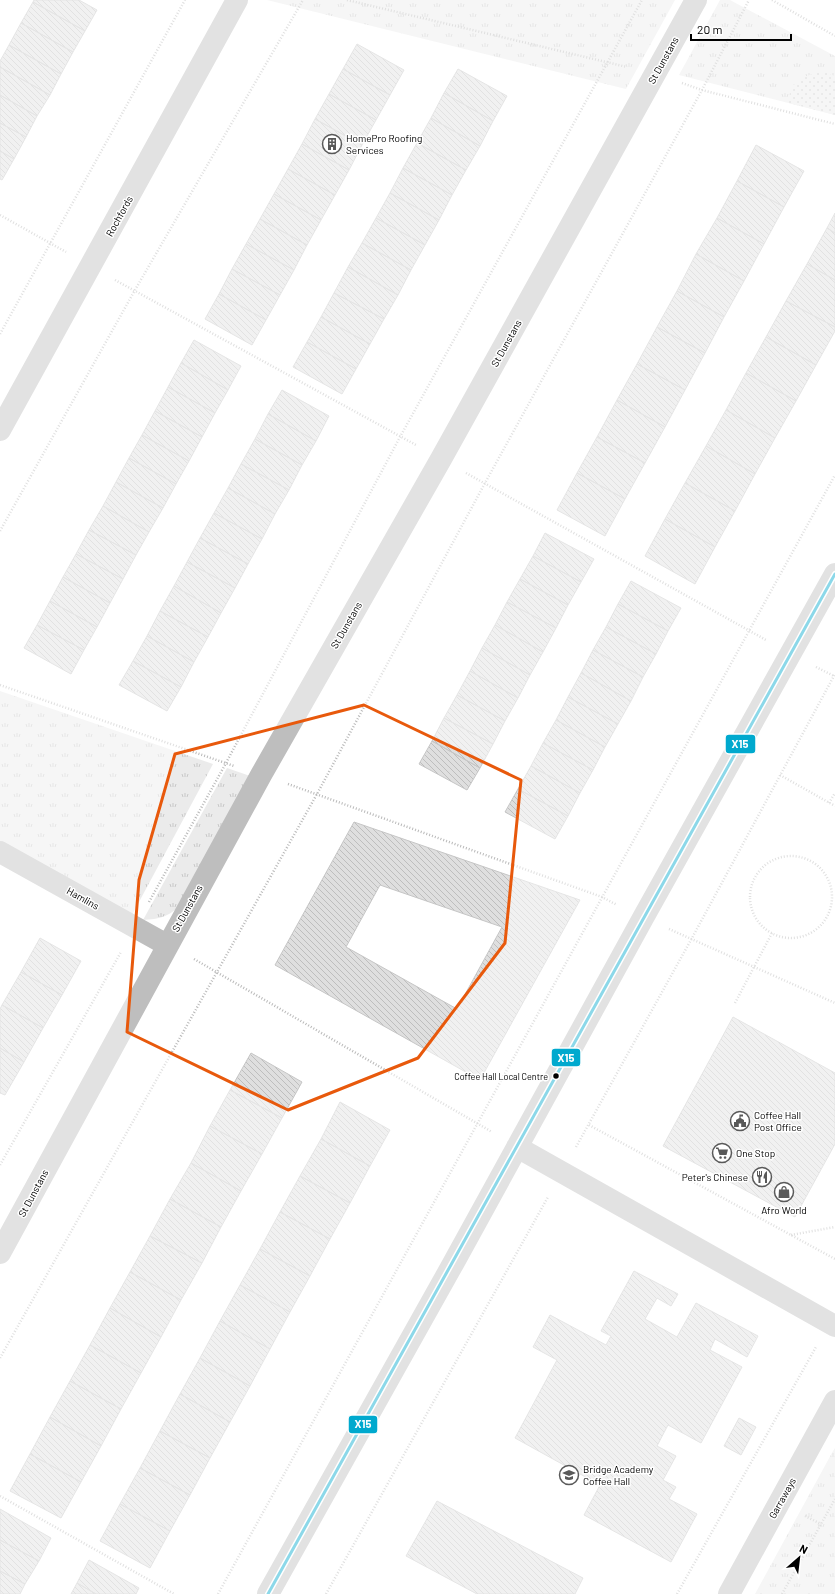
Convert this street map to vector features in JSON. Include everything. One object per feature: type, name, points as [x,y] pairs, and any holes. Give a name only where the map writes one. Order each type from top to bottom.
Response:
[{"type":"street","name":"Rochfords","points":[[0,430],[237,0]]},
{"type":"street","name":"St Dunstans","points":[[0,1253],[261,775],[441,460],[696,0]]},
{"type":"street","points":[[268,1594],[518,1147],[643,918],[835,574]]},
{"type":"street","name":"Hamlins","points":[[0,852],[167,945]]},
{"type":"street","points":[[518,1147],[832,1325]]},
{"type":"street","name":"Garraways","points":[[728,1594],[835,1401]]},
{"type":"path","points":[[0,334],[185,0]]},
{"type":"path","points":[[0,531],[131,297],[303,0]]},
{"type":"path","points":[[348,0],[656,74],[702,90],[835,124]]},
{"type":"path","points":[[0,1165],[226,763],[400,437],[642,0]]},
{"type":"path","points":[[0,1358],[317,794],[481,490],[702,90],[749,0]]},
{"type":"path","points":[[772,0],[835,36]]},
{"type":"path","points":[[218,1594],[835,475]]},
{"type":"path","points":[[326,1594],[589,1125],[835,674]]},
{"type":"path","points":[[0,685],[317,794],[602,897],[643,918],[692,938],[835,1003]]},
{"type":"path","points":[[780,775],[835,806]]},
{"type":"path","points":[[829,803],[835,793]]},
{"type":"path","points":[[785,857],[798,857],[810,861],[820,869],[828,880],[833,892],[830,907],[825,919],[816,930],[803,936],[789,938],[772,933],[763,928],[755,917],[750,904],[750,890],[754,878],[762,868],[772,860],[785,857]]},
{"type":"path","points":[[734,1003],[755,967],[772,933]]},
{"type":"path","points":[[167,945],[518,1147]]},
{"type":"path","points":[[589,1125],[835,1259]]},
{"type":"path","points":[[791,1235],[835,1227]]},
{"type":"path","points":[[677,1594],[832,1325]]},
{"type":"path","points":[[0,1496],[174,1594]]},
{"type":"path","points":[[782,1594],[835,1499]]},
{"type":"highlighted area","points":[[364,705],[521,780],[505,943],[418,1058],[288,1110],[127,1032],[139,880],[175,754]]},
{"type":"green space","points":[[267,0],[675,0],[626,89]]},
{"type":"green space","points":[[720,0],[730,0],[835,56],[835,115],[679,75]]},
{"type":"green space","points":[[824,72],[835,76],[835,115],[789,103],[790,92],[793,86],[800,79]]},
{"type":"green space","points":[[0,691],[213,764],[132,915],[0,842]]},
{"type":"green space","points":[[227,768],[253,777],[180,906],[163,917],[143,920]]},
{"type":"green space","points":[[835,1448],[835,1594],[755,1594],[833,1451]]},
{"type":"building","points":[[34,0],[79,0],[97,10],[85,31],[33,2]]},
{"type":"building","points":[[33,2],[85,31],[73,52],[21,23]]},
{"type":"building","points":[[21,23],[73,52],[61,74],[9,45]]},
{"type":"building","points":[[357,44],[404,70],[390,95],[343,69]]},
{"type":"building","points":[[9,45],[61,74],[50,95],[0,67],[0,61]]},
{"type":"building","points":[[0,67],[50,95],[37,116],[0,95]]},
{"type":"building","points":[[343,69],[390,95],[376,120],[329,94]]},
{"type":"building","points":[[458,69],[507,96],[493,121],[444,93]]},
{"type":"building","points":[[444,93],[493,121],[480,146],[431,118]]},
{"type":"building","points":[[329,94],[376,120],[362,145],[315,119]]},
{"type":"building","points":[[0,95],[37,116],[26,137],[0,123]]},
{"type":"building","points":[[431,118],[480,146],[466,170],[417,143]]},
{"type":"building","name":"HomePro Roofing Services","points":[[315,119],[362,145],[349,170],[302,144]]},
{"type":"building","points":[[0,123],[26,137],[14,159],[0,151]]},
{"type":"building","points":[[417,143],[466,170],[452,195],[403,168]]},
{"type":"building","points":[[302,144],[349,170],[335,195],[288,169]]},
{"type":"building","points":[[756,145],[804,171],[784,207],[737,181]]},
{"type":"building","points":[[0,151],[14,159],[2,180],[0,179]]},
{"type":"building","points":[[403,168],[452,195],[439,220],[390,193]]},
{"type":"building","points":[[288,169],[335,195],[321,220],[274,194]]},
{"type":"building","points":[[737,181],[784,207],[764,244],[717,218]]},
{"type":"building","points":[[390,193],[439,220],[425,245],[376,218]]},
{"type":"building","points":[[274,194],[321,220],[307,245],[260,219]]},
{"type":"building","points":[[835,213],[835,233],[827,228]]},
{"type":"building","points":[[376,218],[425,245],[411,270],[362,243]]},
{"type":"building","points":[[717,218],[764,244],[744,281],[696,254]]},
{"type":"building","points":[[260,219],[307,245],[294,270],[246,244]]},
{"type":"building","points":[[827,228],[835,233],[835,280],[807,264]]},
{"type":"building","points":[[362,243],[411,270],[398,295],[348,267]]},
{"type":"building","points":[[246,244],[294,270],[280,295],[232,269]]},
{"type":"building","points":[[696,254],[744,281],[724,317],[677,291]]},
{"type":"building","points":[[807,264],[835,280],[835,327],[786,301]]},
{"type":"building","points":[[348,267],[398,295],[384,319],[334,293]]},
{"type":"building","points":[[232,269],[280,295],[266,320],[219,294]]},
{"type":"building","points":[[677,291],[724,317],[705,353],[657,327]]},
{"type":"building","points":[[334,293],[384,319],[370,344],[321,317]]},
{"type":"building","points":[[219,294],[266,320],[252,345],[205,319]]},
{"type":"building","points":[[786,301],[835,327],[835,331],[816,365],[766,337]]},
{"type":"building","points":[[321,317],[370,344],[356,369],[307,342]]},
{"type":"building","points":[[657,327],[705,353],[685,390],[637,364]]},
{"type":"building","points":[[766,337],[816,365],[796,401],[746,373]]},
{"type":"building","points":[[194,340],[241,366],[228,390],[181,363]]},
{"type":"building","points":[[307,342],[356,369],[342,394],[293,367]]},
{"type":"building","points":[[181,363],[228,390],[215,413],[168,387]]},
{"type":"building","points":[[637,364],[685,390],[665,427],[617,400]]},
{"type":"building","points":[[746,373],[796,401],[775,438],[726,410]]},
{"type":"building","points":[[168,387],[215,413],[202,437],[155,411]]},
{"type":"building","points":[[282,390],[329,416],[316,441],[268,414]]},
{"type":"building","points":[[617,400],[665,427],[645,463],[597,437]]},
{"type":"building","points":[[726,410],[775,438],[755,474],[706,446]]},
{"type":"building","points":[[155,411],[202,437],[189,461],[142,435]]},
{"type":"building","points":[[268,414],[316,441],[302,465],[255,439]]},
{"type":"building","points":[[142,435],[189,461],[176,484],[129,458]]},
{"type":"building","points":[[597,437],[645,463],[625,499],[577,473]]},
{"type":"building","points":[[255,439],[302,465],[289,490],[241,464]]},
{"type":"building","points":[[706,446],[755,474],[735,511],[685,483]]},
{"type":"building","points":[[129,458],[176,484],[163,508],[116,482]]},
{"type":"building","points":[[241,464],[289,490],[275,514],[228,488]]},
{"type":"building","points":[[577,473],[625,499],[605,536],[557,510]]},
{"type":"building","points":[[116,482],[163,508],[149,532],[103,506]]},
{"type":"building","points":[[685,483],[735,511],[715,547],[665,519]]},
{"type":"building","points":[[228,488],[275,514],[262,539],[214,513]]},
{"type":"building","points":[[103,506],[149,532],[136,555],[89,530]]},
{"type":"building","points":[[214,513],[262,539],[248,564],[200,538]]},
{"type":"building","points":[[665,519],[715,547],[695,584],[645,556]]},
{"type":"building","points":[[89,530],[136,555],[123,579],[76,554]]},
{"type":"building","points":[[545,533],[594,559],[581,582],[533,556]]},
{"type":"building","points":[[200,538],[248,564],[235,588],[187,562]]},
{"type":"building","points":[[76,554],[123,579],[110,603],[63,577]]},
{"type":"building","points":[[533,556],[581,582],[568,605],[520,579]]},
{"type":"building","points":[[187,562],[235,588],[221,613],[174,586]]},
{"type":"building","points":[[63,577],[110,603],[97,627],[50,601]]},
{"type":"building","points":[[520,579],[568,605],[556,628],[507,602]]},
{"type":"building","points":[[631,581],[681,608],[668,631],[618,604]]},
{"type":"building","points":[[174,586],[221,613],[208,637],[160,611]]},
{"type":"building","points":[[50,601],[97,627],[84,650],[37,625]]},
{"type":"building","points":[[507,602],[556,628],[543,652],[495,625]]},
{"type":"building","points":[[618,604],[668,631],[656,654],[606,627]]},
{"type":"building","points":[[160,611],[208,637],[194,662],[147,636]]},
{"type":"building","points":[[37,625],[84,650],[71,674],[24,648]]},
{"type":"building","points":[[495,625],[543,652],[530,675],[482,648]]},
{"type":"building","points":[[606,627],[656,654],[643,677],[593,650]]},
{"type":"building","points":[[147,636],[194,662],[181,687],[133,661]]},
{"type":"building","points":[[482,648],[530,675],[518,698],[470,671]]},
{"type":"building","points":[[593,650],[643,677],[631,701],[581,673]]},
{"type":"building","points":[[133,661],[181,687],[167,711],[119,685]]},
{"type":"building","points":[[470,671],[518,698],[505,721],[457,695]]},
{"type":"building","points":[[581,673],[631,701],[618,724],[568,697]]},
{"type":"building","points":[[457,695],[505,721],[493,744],[444,718]]},
{"type":"building","points":[[568,697],[618,724],[605,747],[556,720]]},
{"type":"building","points":[[444,718],[493,744],[480,768],[432,741]]},
{"type":"building","points":[[556,720],[605,747],[593,770],[543,743]]},
{"type":"building","points":[[432,741],[480,768],[467,790],[419,764]]},
{"type":"building","points":[[543,743],[593,770],[580,793],[531,766]]},
{"type":"building","points":[[531,766],[580,793],[568,816],[518,789]]},
{"type":"building","points":[[518,789],[568,816],[555,839],[505,812]]},
{"type":"building","points":[[354,822],[580,900],[480,1080],[275,965]],"holes":[[[380,885],[502,927],[457,1009],[346,947]]]},
{"type":"building","points":[[40,938],[81,961],[62,995],[21,972]]},
{"type":"building","points":[[21,972],[62,995],[43,1028],[2,1005]]},
{"type":"building","points":[[2,1005],[43,1028],[24,1062],[0,1048],[0,1009]]},
{"type":"building","points":[[733,1017],[835,1073],[835,1144],[795,1217],[663,1146]]},
{"type":"building","points":[[0,1048],[24,1062],[5,1095],[0,1093]]},
{"type":"building","points":[[251,1053],[302,1082],[282,1118],[230,1090]]},
{"type":"building","points":[[230,1090],[282,1118],[262,1154],[210,1126]]},
{"type":"building","points":[[340,1102],[390,1130],[370,1166],[321,1139]]},
{"type":"building","points":[[210,1126],[262,1154],[241,1191],[191,1163]]},
{"type":"building","points":[[321,1139],[370,1166],[350,1203],[300,1176]]},
{"type":"building","points":[[191,1163],[241,1191],[221,1227],[170,1199]]},
{"type":"building","points":[[300,1176],[350,1203],[330,1239],[280,1212]]},
{"type":"building","points":[[170,1199],[221,1227],[202,1263],[150,1236]]},
{"type":"building","points":[[280,1212],[330,1239],[310,1276],[260,1249]]},
{"type":"building","points":[[150,1236],[202,1263],[181,1300],[130,1272]]},
{"type":"building","points":[[260,1249],[310,1276],[290,1312],[240,1285]]},
{"type":"building","points":[[634,1271],[678,1294],[671,1306],[657,1298],[645,1319],[677,1337],[696,1303],[758,1336],[747,1357],[715,1339],[710,1350],[742,1367],[701,1443],[668,1425],[657,1446],[676,1456],[663,1480],[676,1487],[669,1499],[697,1514],[671,1562],[584,1515],[600,1485],[515,1438],[557,1360],[533,1347],[550,1315],[606,1345],[611,1336],[601,1331]]},
{"type":"building","points":[[130,1272],[181,1300],[161,1337],[110,1308]]},
{"type":"building","points":[[240,1285],[290,1312],[270,1349],[220,1321]]},
{"type":"building","points":[[110,1308],[161,1337],[141,1373],[90,1345]]},
{"type":"building","points":[[220,1321],[270,1349],[250,1386],[200,1358]]},
{"type":"building","points":[[90,1345],[141,1373],[121,1409],[70,1381]]},
{"type":"building","points":[[200,1358],[250,1386],[230,1422],[180,1394]]},
{"type":"building","points":[[70,1381],[121,1409],[101,1446],[50,1417]]},
{"type":"building","points":[[180,1394],[230,1422],[210,1458],[160,1431]]},
{"type":"building","points":[[50,1417],[101,1446],[81,1482],[30,1454]]},
{"type":"building","points":[[739,1418],[756,1427],[741,1455],[724,1446]]},
{"type":"building","points":[[160,1431],[210,1458],[190,1495],[140,1468]]},
{"type":"building","points":[[30,1454],[81,1482],[61,1518],[10,1491]]},
{"type":"building","points":[[140,1468],[190,1495],[170,1531],[120,1504]]},
{"type":"building","points":[[437,1501],[583,1578],[575,1594],[477,1594],[406,1556]]},
{"type":"building","points":[[120,1504],[170,1531],[150,1568],[100,1541]]},
{"type":"building","points":[[0,1509],[51,1538],[39,1561],[0,1540]]},
{"type":"building","points":[[0,1540],[39,1561],[25,1584],[0,1571]]},
{"type":"building","points":[[89,1560],[139,1588],[136,1594],[96,1594],[77,1583]]},
{"type":"building","points":[[0,1571],[25,1584],[20,1594],[0,1594]]},
{"type":"building","points":[[77,1583],[96,1594],[71,1594]]},
{"type":"transit line","name":"X15","points":[[268,1594],[835,574]]},
{"type":"place","name":"HomePro Roofing Services","points":[[332,144]]},
{"type":"place","name":"Coffee Hall Local Centre","points":[[556,1076]]},
{"type":"place","name":"Coffee Hall Post Office","points":[[740,1121]]},
{"type":"place","name":"One Stop","points":[[722,1153]]},
{"type":"place","name":"Peter's Chinese","points":[[762,1177]]},
{"type":"place","name":"Afro World","points":[[784,1192]]},
{"type":"place","name":"Bridge Academy Coffee Hall","points":[[569,1475]]}]
